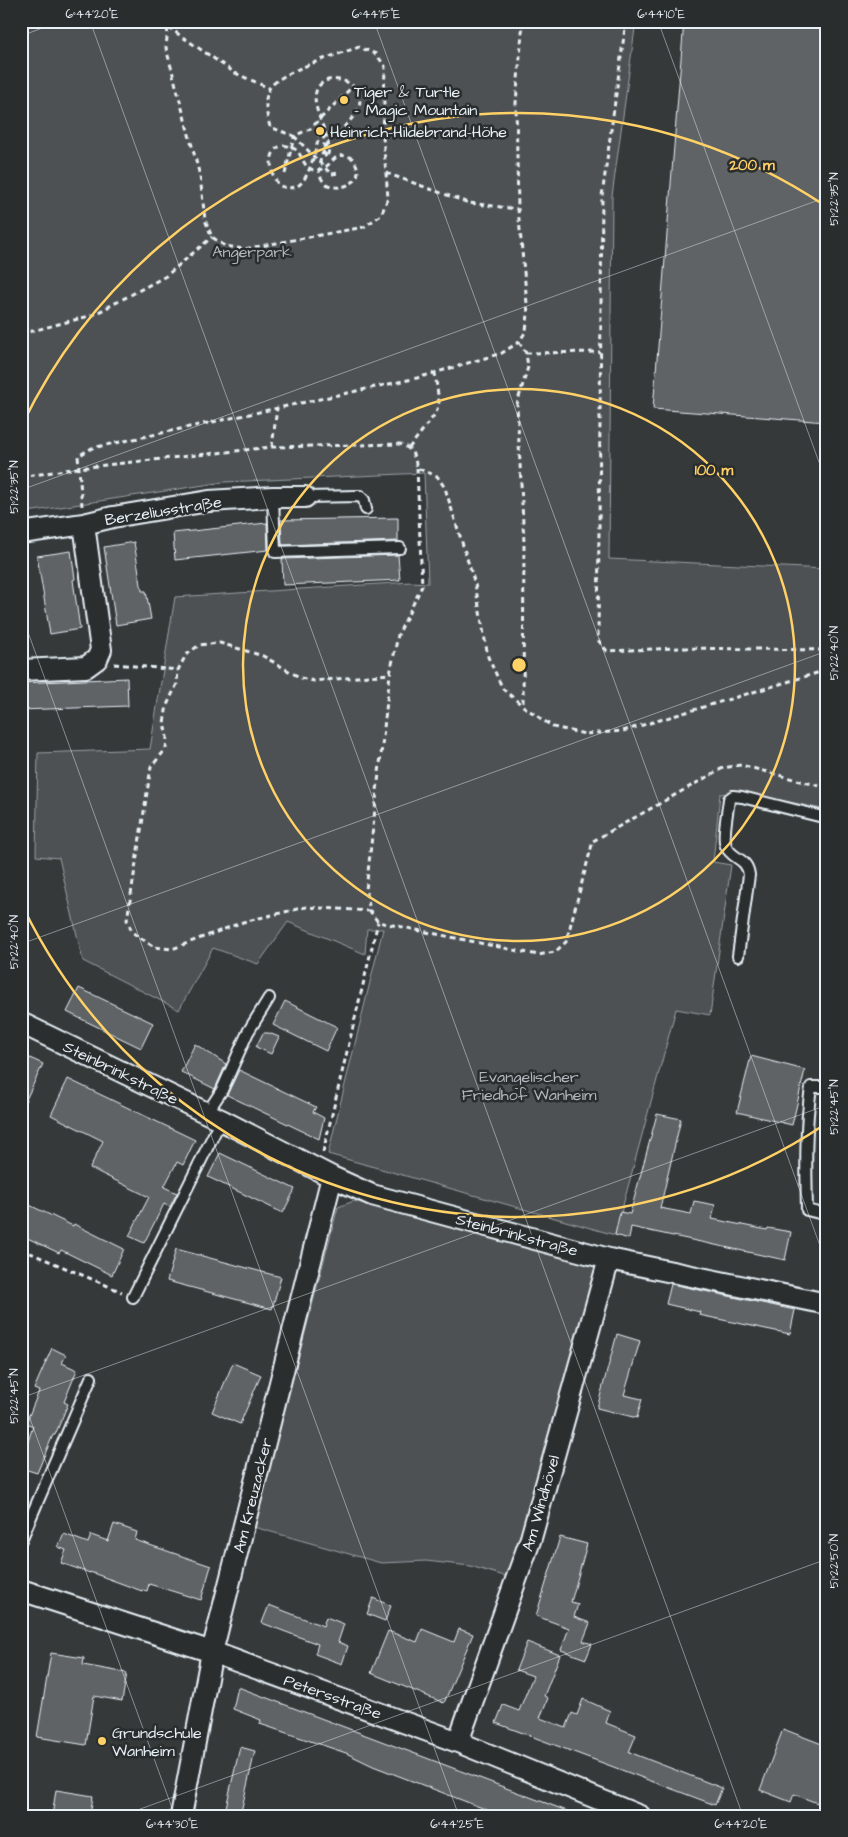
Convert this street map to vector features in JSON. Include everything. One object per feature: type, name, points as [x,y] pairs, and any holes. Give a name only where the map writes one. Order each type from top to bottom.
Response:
[{"type":"street","name":"Berzeliusstraße","points":[[21,533],[84,524],[113,517],[209,501],[305,497]]},
{"type":"street","points":[[21,670],[86,667],[97,659],[101,650],[84,524]]},
{"type":"street","name":"Steinbrinkstraße","points":[[21,1023],[214,1117],[325,1174],[372,1195],[609,1259],[827,1304]]},
{"type":"street","name":"Am Kreuzacker","points":[[182,1816],[212,1652],[325,1174]]},
{"type":"street","name":"Am Windhövel","points":[[458,1742],[531,1538],[609,1259]]},
{"type":"street","name":"Petersstraße","points":[[21,1590],[212,1652],[458,1742],[640,1816]]},
{"type":"lane","points":[[305,497],[360,496],[364,500],[366,509]]},
{"type":"lane","points":[[273,497],[275,552],[400,548]]},
{"type":"lane","points":[[738,956],[749,875],[748,867],[740,858],[730,854],[725,844],[729,799],[733,796],[742,796],[827,818]]},
{"type":"lane","points":[[133,1297],[214,1117],[222,1090],[248,1032],[270,998]]},
{"type":"lane","points":[[827,1087],[811,1087],[806,1120],[807,1210],[827,1215]]},
{"type":"lane","points":[[21,1540],[91,1378]]},
{"type":"path","points":[[173,21],[168,27],[166,48],[200,176],[205,220],[212,237],[225,246],[244,249],[364,227],[381,215],[388,198],[384,137],[384,66],[376,54],[359,47],[288,73],[269,88],[265,107],[270,127],[294,136],[331,174],[340,173]]},
{"type":"path","points":[[82,500],[78,456],[92,448],[435,373],[502,354],[519,342],[526,331],[528,314],[518,209],[516,103],[523,21]]},
{"type":"path","points":[[626,21],[602,196],[598,640],[607,651],[679,648],[827,650]]},
{"type":"path","points":[[168,27],[235,73],[269,88]]},
{"type":"path","points":[[353,86],[342,80],[334,79],[322,83],[318,87],[314,102],[325,131],[327,142],[328,150],[328,157],[325,156],[325,151],[325,143],[322,130],[310,165],[307,172],[304,179],[300,185],[292,188],[280,186],[272,175],[270,162],[272,155],[278,149],[284,147],[291,147],[297,150],[304,164],[308,168],[316,171],[322,169],[334,158],[340,156],[352,158],[355,161],[357,173],[352,183],[343,188],[332,187],[320,176],[319,169],[320,160],[323,153],[326,146],[330,140],[357,113],[360,98],[353,86]]},
{"type":"path","points":[[294,136],[310,130],[353,86]]},
{"type":"path","points":[[285,174],[294,136]]},
{"type":"path","points":[[386,173],[469,203],[518,209]]},
{"type":"path","points":[[21,334],[93,315],[166,276],[212,237]]},
{"type":"path","points":[[519,342],[526,353],[528,367],[517,404],[524,543],[523,706]]},
{"type":"path","points":[[526,353],[600,352]]},
{"type":"path","points":[[409,448],[436,413],[439,402],[435,373]]},
{"type":"path","points":[[272,447],[277,408]]},
{"type":"path","points":[[21,477],[78,468],[272,447],[400,444],[409,448],[414,454],[417,468],[422,586],[398,635],[390,674],[366,890],[370,911],[378,922],[538,955],[555,952],[566,942],[593,841],[722,768],[741,765],[827,788]]},
{"type":"path","points":[[417,468],[437,476],[445,488],[474,584],[488,657],[503,689],[553,727],[585,734],[624,731],[827,670]]},
{"type":"path","points":[[370,911],[306,907],[242,922],[172,948],[154,947],[132,932],[127,920],[151,767],[166,749],[167,737],[164,723],[167,705],[177,684],[178,670],[186,655],[199,645],[220,643],[263,656],[302,678],[314,681],[390,674]]},
{"type":"path","points":[[97,659],[115,664],[178,670]]},
{"type":"path","points":[[325,1174],[378,922]]},
{"type":"path","points":[[21,1249],[133,1297]]},
{"type":"green space","name":"Angerpark","points":[[21,21],[636,21],[612,196],[609,559],[827,569],[827,810],[741,792],[720,794],[713,862],[731,865],[710,1015],[676,1009],[615,1235],[328,1154],[383,929],[367,929],[365,954],[288,922],[258,964],[213,948],[179,1010],[83,961],[59,858],[36,856],[38,753],[150,749],[175,597],[411,582],[428,583],[424,473],[224,482],[21,513]]},
{"type":"green space","points":[[354,1201],[598,1267],[569,1382],[508,1577],[470,1566],[426,1561],[381,1563],[254,1527],[338,1207]]},
{"type":"building","points":[[684,21],[827,21],[827,422],[653,409]]},
{"type":"building","points":[[398,518],[398,541],[282,545],[281,520]]},
{"type":"building","points":[[267,523],[268,550],[175,560],[173,533]]},
{"type":"building","points":[[134,542],[142,591],[146,591],[151,619],[116,625],[104,547]]},
{"type":"building","points":[[71,551],[80,629],[50,634],[37,556]]},
{"type":"building","points":[[398,555],[400,580],[283,585],[282,559]]},
{"type":"building","points":[[127,678],[128,706],[21,710],[21,683]]},
{"type":"building","points":[[79,988],[153,1023],[141,1048],[67,1012]]},
{"type":"building","points":[[285,1001],[337,1027],[326,1051],[273,1025]]},
{"type":"building","points":[[263,1033],[279,1037],[271,1054],[256,1047]]},
{"type":"building","points":[[195,1044],[226,1064],[215,1089],[181,1072]]},
{"type":"building","points":[[21,1054],[43,1064],[21,1110]]},
{"type":"building","points":[[751,1056],[805,1070],[792,1125],[737,1112]]},
{"type":"building","points":[[239,1070],[316,1107],[313,1112],[324,1118],[319,1139],[227,1095]]},
{"type":"building","points":[[68,1079],[195,1140],[183,1165],[177,1162],[164,1187],[177,1193],[170,1207],[164,1204],[144,1243],[129,1236],[149,1197],[90,1168],[103,1141],[51,1115]]},
{"type":"building","points":[[657,1114],[681,1119],[660,1208],[691,1214],[694,1201],[715,1205],[712,1219],[767,1230],[768,1228],[791,1232],[785,1260],[631,1227],[629,1239],[615,1235],[620,1212],[630,1214]]},
{"type":"building","points":[[220,1153],[295,1189],[283,1213],[208,1177]]},
{"type":"building","points":[[21,1201],[73,1226],[74,1224],[124,1249],[112,1275],[61,1250],[59,1253],[21,1235]]},
{"type":"building","points":[[176,1249],[281,1277],[272,1309],[167,1281]]},
{"type":"building","points":[[671,1284],[795,1310],[790,1334],[699,1315],[700,1312],[666,1304]]},
{"type":"building","points":[[617,1334],[640,1341],[624,1395],[642,1399],[637,1418],[597,1408]]},
{"type":"building","points":[[52,1348],[66,1355],[62,1363],[77,1370],[64,1402],[68,1404],[37,1473],[21,1468],[21,1463],[33,1426],[26,1423],[39,1391],[34,1389]]},
{"type":"building","points":[[233,1363],[261,1375],[240,1424],[212,1412]]},
{"type":"building","points":[[114,1524],[137,1532],[135,1540],[211,1566],[201,1600],[149,1584],[147,1591],[142,1591],[61,1563],[66,1550],[58,1547],[64,1534],[88,1543],[91,1535],[108,1541]]},
{"type":"building","points":[[560,1537],[587,1544],[571,1602],[578,1604],[574,1617],[590,1623],[583,1641],[592,1644],[586,1659],[561,1650],[569,1628],[536,1616]]},
{"type":"building","points":[[373,1598],[391,1606],[385,1621],[367,1614]]},
{"type":"building","points":[[269,1605],[323,1626],[326,1617],[344,1624],[338,1642],[348,1646],[342,1664],[315,1654],[318,1644],[262,1623]]},
{"type":"building","points":[[422,1629],[454,1642],[459,1629],[473,1634],[444,1703],[371,1673],[388,1631],[417,1642]]},
{"type":"building","points":[[527,1642],[560,1655],[544,1696],[548,1698],[540,1718],[566,1728],[572,1713],[577,1715],[583,1699],[610,1711],[606,1723],[636,1735],[629,1752],[722,1788],[715,1805],[496,1723],[503,1705],[519,1711],[533,1676],[516,1670]]},
{"type":"building","points":[[51,1653],[84,1658],[83,1665],[127,1673],[122,1701],[94,1696],[86,1745],[37,1737]]},
{"type":"building","points":[[238,1687],[575,1814],[575,1816],[513,1816],[500,1811],[498,1814],[373,1766],[346,1753],[260,1724],[261,1720],[233,1709]]},
{"type":"building","points":[[783,1729],[827,1746],[827,1778],[817,1803],[794,1794],[791,1802],[760,1790]]},
{"type":"building","points":[[240,1747],[255,1751],[247,1786],[240,1816],[224,1816]]},
{"type":"building","points":[[56,1790],[93,1796],[90,1816],[52,1816]]},
{"type":"place","name":"Tiger & Turtle – Magic Mountain","points":[[344,100]]},
{"type":"place","name":"Heinrich-Hildebrand-Höhe","points":[[320,131]]},
{"type":"place","name":"Grundschule Wanheim","points":[[102,1741]]},
{"type":"park label","name":"Evangelischer Friedhof Wanheim","points":[[529,1085]]}]
